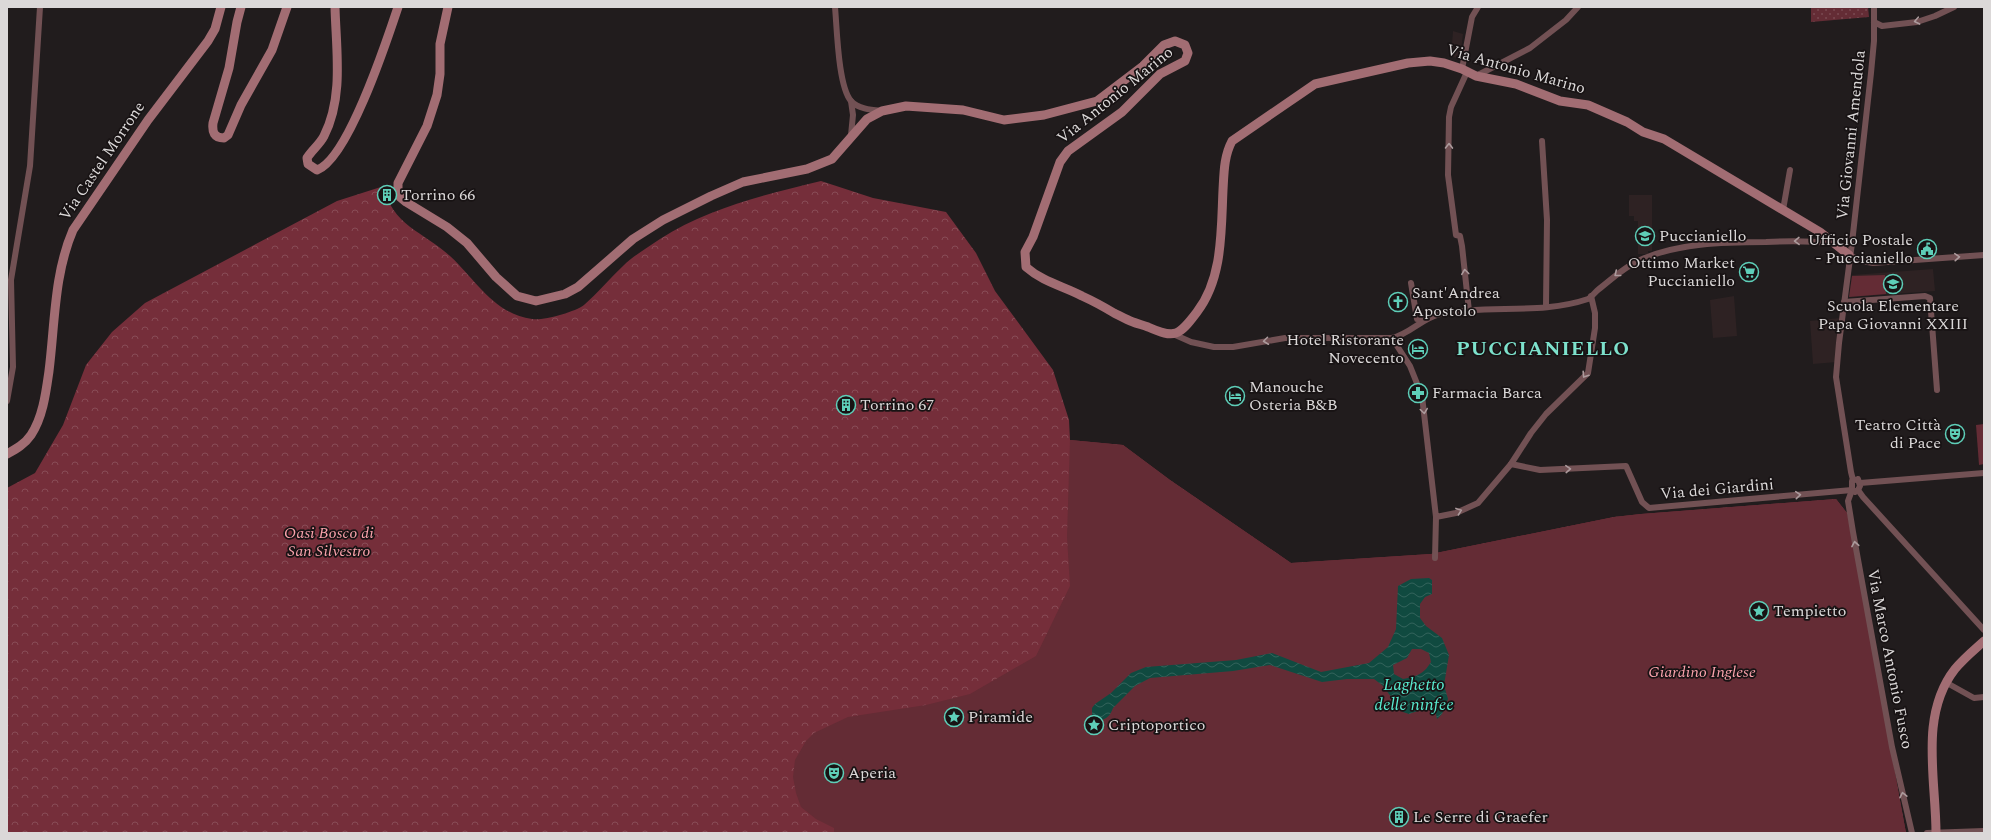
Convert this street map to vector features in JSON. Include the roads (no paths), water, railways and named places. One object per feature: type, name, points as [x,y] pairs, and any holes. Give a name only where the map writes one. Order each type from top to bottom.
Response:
[{"type":"street","points":[[7,401],[13,367],[11,280],[30,166],[40,7]]},
{"type":"street","name":"Via Castel Morrone","points":[[7,454],[27,440],[37,423],[43,406],[51,351],[59,275],[64,250],[72,230],[148,120],[204,48],[215,28],[221,7]]},
{"type":"street","points":[[241,7],[237,22],[230,68],[213,123],[212,129],[215,136],[219,138],[224,138],[228,135],[241,105],[272,50],[287,7]]},
{"type":"street","points":[[335,7],[337,93],[333,113],[324,137],[307,158],[308,164],[317,170],[322,168],[334,154],[360,111],[398,7]]},
{"type":"street","points":[[448,7],[440,44],[440,74],[437,95],[427,126],[398,183],[398,191],[400,197],[410,206],[448,227],[467,243],[496,277],[517,296],[536,301],[565,294],[578,287],[633,239],[711,196],[743,182],[807,169],[832,159],[850,140],[853,115],[851,101],[843,86],[835,7]]},
{"type":"street","points":[[1469,310],[1462,246],[1460,236],[1456,235],[1448,175],[1449,117],[1451,107],[1468,72],[1472,17],[1478,7]]},
{"type":"street","points":[[1468,72],[1530,48],[1566,20],[1578,7]]},
{"type":"street","name":"Via Giovanni Amendola","points":[[1855,490],[1851,485],[1853,480],[1836,377],[1870,81],[1874,7]]},
{"type":"street","points":[[1874,22],[1882,26],[1917,22],[1935,16],[1954,7]]},
{"type":"street","name":"Via Antonio Marino","points":[[850,140],[867,119],[882,111],[906,106],[963,110],[1004,120],[1044,115],[1097,101],[1143,66],[1164,45],[1175,41],[1185,45],[1188,53],[1185,60],[1160,74],[1122,112],[1068,151],[1060,162],[1033,236],[1025,252],[1026,267],[1034,274],[1049,282],[1082,295],[1133,323],[1146,326],[1160,334],[1173,334],[1183,330],[1208,297],[1215,277],[1221,232],[1224,164],[1227,151],[1232,141],[1315,84],[1415,62],[1430,61],[1516,84],[1560,101],[1588,105],[1627,122],[1643,132],[1664,139],[1678,147],[1836,243],[1850,255]]},
{"type":"street","points":[[851,101],[865,108],[882,111]]},
{"type":"street","points":[[1542,142],[1547,220],[1546,306]]},
{"type":"street","points":[[1783,210],[1790,170]]},
{"type":"street","points":[[1411,283],[1417,319],[1469,310],[1546,306],[1592,296],[1628,266],[1640,260],[1699,245],[1741,242],[1814,241],[1836,243]]},
{"type":"street","points":[[1850,255],[1862,261],[1873,262],[1984,255]]},
{"type":"street","points":[[1436,517],[1456,513],[1478,503],[1511,464],[1531,433],[1546,414],[1588,373],[1595,328],[1595,313],[1592,296]]},
{"type":"street","points":[[1844,302],[1925,296],[1930,298],[1937,390]]},
{"type":"street","points":[[1173,334],[1190,342],[1214,346],[1233,347],[1285,338],[1392,338],[1408,332],[1432,317]]},
{"type":"street","points":[[1392,338],[1410,366],[1422,396],[1436,517],[1435,558]]},
{"type":"street","name":"Via dei Giardini","points":[[1511,464],[1540,470],[1626,466],[1642,502],[1649,508],[1855,490]]},
{"type":"street","points":[[1984,473],[1860,483],[1855,490],[1984,630]]},
{"type":"street","points":[[1853,480],[1858,479],[1860,483]]},
{"type":"street","name":"Via Marco Antonio Fusco","points":[[1855,490],[1848,501],[1855,547],[1892,747],[1912,833]]},
{"type":"street","points":[[1984,641],[1955,670],[1947,683],[1939,698],[1932,726],[1933,833],[1984,831]]},
{"type":"street","points":[[1947,683],[1974,698],[1984,697]]},
{"type":"water","name":"Laghetto delle ninfee","points":[[1429,578],[1432,580],[1432,594],[1425,597],[1420,604],[1420,618],[1426,626],[1442,638],[1449,655],[1444,685],[1448,699],[1442,714],[1437,719],[1435,710],[1429,707],[1409,714],[1403,712],[1382,685],[1374,679],[1347,679],[1322,682],[1270,665],[1233,671],[1150,678],[1135,686],[1113,708],[1107,718],[1097,721],[1092,717],[1092,708],[1095,704],[1111,693],[1131,673],[1146,667],[1236,660],[1272,653],[1321,672],[1369,663],[1388,647],[1396,629],[1398,586],[1411,579]],"holes":[[[1412,649],[1421,649],[1429,653],[1431,662],[1425,670],[1416,676],[1403,679],[1394,674],[1393,665],[1407,658]]]},
{"type":"place","name":"Torrino 66","points":[[387,195]]},
{"type":"place","name":"Puccianiello","points":[[1645,236]]},
{"type":"place","name":"Ufficio Postale - Puccianiello","points":[[1927,249]]},
{"type":"place","name":"Ottimo Market Puccianiello","points":[[1749,272]]},
{"type":"place","name":"Scuola Elementare Papa Giovanni XXIII","points":[[1893,284]]},
{"type":"place","name":"Sant'Andrea Apostolo","points":[[1398,302]]},
{"type":"place","name":"Hotel Ristorante Novecento","points":[[1418,349]]},
{"type":"place","name":"Farmacia Barca","points":[[1418,393]]},
{"type":"place","name":"Manouche Osteria B&B","points":[[1235,396]]},
{"type":"place","name":"Torrino 67","points":[[846,405]]},
{"type":"place","name":"Teatro Città di Pace","points":[[1955,434]]},
{"type":"place","name":"Tempietto","points":[[1759,611]]},
{"type":"place","name":"Piramide","points":[[954,717]]},
{"type":"place","name":"Criptoportico","points":[[1094,725]]},
{"type":"place","name":"Aperia","points":[[834,773]]},
{"type":"place","name":"Le Serre di Graefer","points":[[1399,817]]},
{"type":"district","name":"PUCCIANIELLO","points":[[1543,349]]},
{"type":"park label","name":"Oasi Bosco di San Silvestro","points":[[329,542]]},
{"type":"park label","name":"Giardino Inglese","points":[[1702,672]]}]
